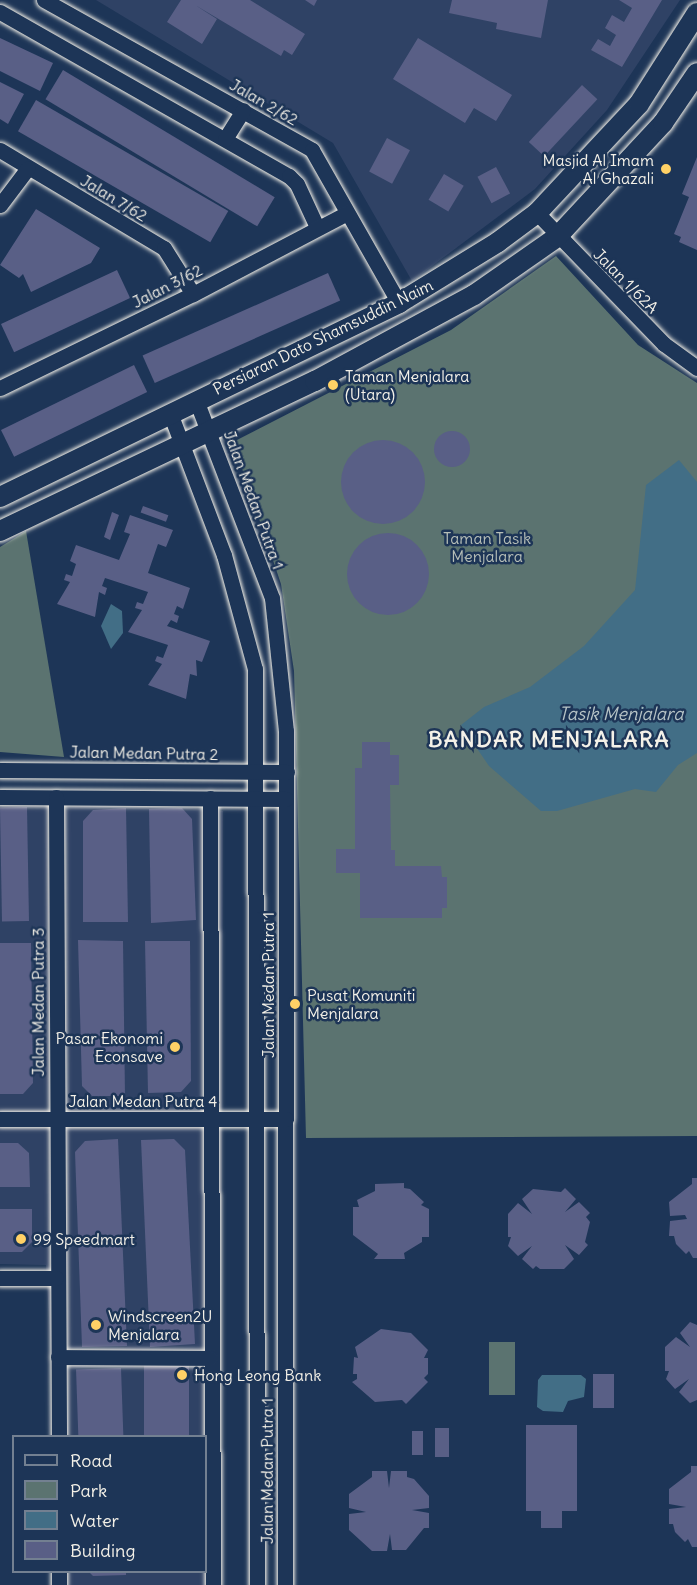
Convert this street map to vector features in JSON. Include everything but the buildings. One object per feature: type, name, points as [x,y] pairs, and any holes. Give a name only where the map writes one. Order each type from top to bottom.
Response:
[{"type":"main road","name":"Persiaran Dato Shamsuddin Naim","points":[[0,497],[399,303],[461,267],[537,213],[639,104],[697,13]]},
{"type":"main road","name":"Persiaran Dato Shamsuddin Naim","points":[[0,531],[210,431],[451,310],[557,237],[663,123],[697,73]]},
{"type":"street","name":"Jalan 2/62","points":[[45,0],[312,150],[399,303]]},
{"type":"street","points":[[0,12],[293,179],[317,227]]},
{"type":"street","points":[[225,140],[243,110]]},
{"type":"street","name":"Jalan 7/62","points":[[0,150],[164,248],[193,294]]},
{"type":"street","points":[[0,205],[28,168]]},
{"type":"street","name":"Jalan 3/62","points":[[0,388],[193,294],[347,213]]},
{"type":"street","name":"Jalan 1/62A","points":[[537,213],[557,237],[664,344],[697,368]]},
{"type":"street","name":"Jalan Medan Putra 1","points":[[196,400],[210,431],[272,598],[287,772],[285,1585]]},
{"type":"street","name":"Jalan Medan Putra 1","points":[[170,413],[184,443],[224,555],[255,669],[257,1585]]},
{"type":"street","name":"Jalan Medan Putra 2","points":[[0,770],[287,772]]},
{"type":"street","points":[[0,797],[286,799]]},
{"type":"street","name":"Jalan Medan Putra 3","points":[[57,797],[56,1278],[59,1435]]},
{"type":"street","points":[[210,798],[210,1358],[213,1585]]},
{"type":"street","name":"Jalan Medan Putra 4","points":[[0,1119],[286,1119]]},
{"type":"street","points":[[0,1278],[56,1278]]},
{"type":"street","points":[[58,1357],[210,1358]]},
{"type":"shaded area","points":[[96,0],[680,0],[607,110],[535,189],[412,281],[333,143]]},
{"type":"shaded area","points":[[0,791],[223,811],[221,1585],[65,1585],[64,1573],[207,1573],[207,1435],[56,1435],[46,1265],[0,1264]]},
{"type":"green space","name":"Taman Tasik Menjalara","points":[[556,256],[638,345],[697,383],[697,1136],[306,1138],[294,671],[281,584],[233,442],[451,330]]},
{"type":"green space","points":[[26,531],[64,757],[0,752],[0,547]]},
{"type":"green space","points":[[489,1342],[515,1342],[515,1395],[489,1395]]},
{"type":"water","name":"Tasik Menjalara","points":[[679,460],[697,482],[697,753],[678,765],[656,792],[635,789],[557,811],[541,811],[489,766],[461,725],[484,707],[530,687],[584,646],[635,590],[646,485]]},
{"type":"water","points":[[111,604],[122,611],[123,633],[111,649],[101,626]]},
{"type":"water","points":[[542,1375],[581,1375],[586,1379],[584,1397],[568,1401],[563,1412],[543,1411],[537,1407],[538,1380]]},
{"type":"place","name":"Masjid Al Imam Al Ghazali","points":[[666,169]]},
{"type":"place","name":"Taman Menjalara (Utara)","points":[[333,385]]},
{"type":"place","name":"Pusat Komuniti Menjalara","points":[[295,1004]]},
{"type":"place","name":"Pasar Ekonomi Econsave","points":[[175,1047]]},
{"type":"place","name":"99 Speedmart","points":[[21,1239]]},
{"type":"place","name":"Windscreen2U Menjalara","points":[[96,1325]]},
{"type":"place","name":"Hong Leong Bank","points":[[182,1375]]},
{"type":"district","name":"BANDAR MENJALARA","points":[[549,740]]}]
